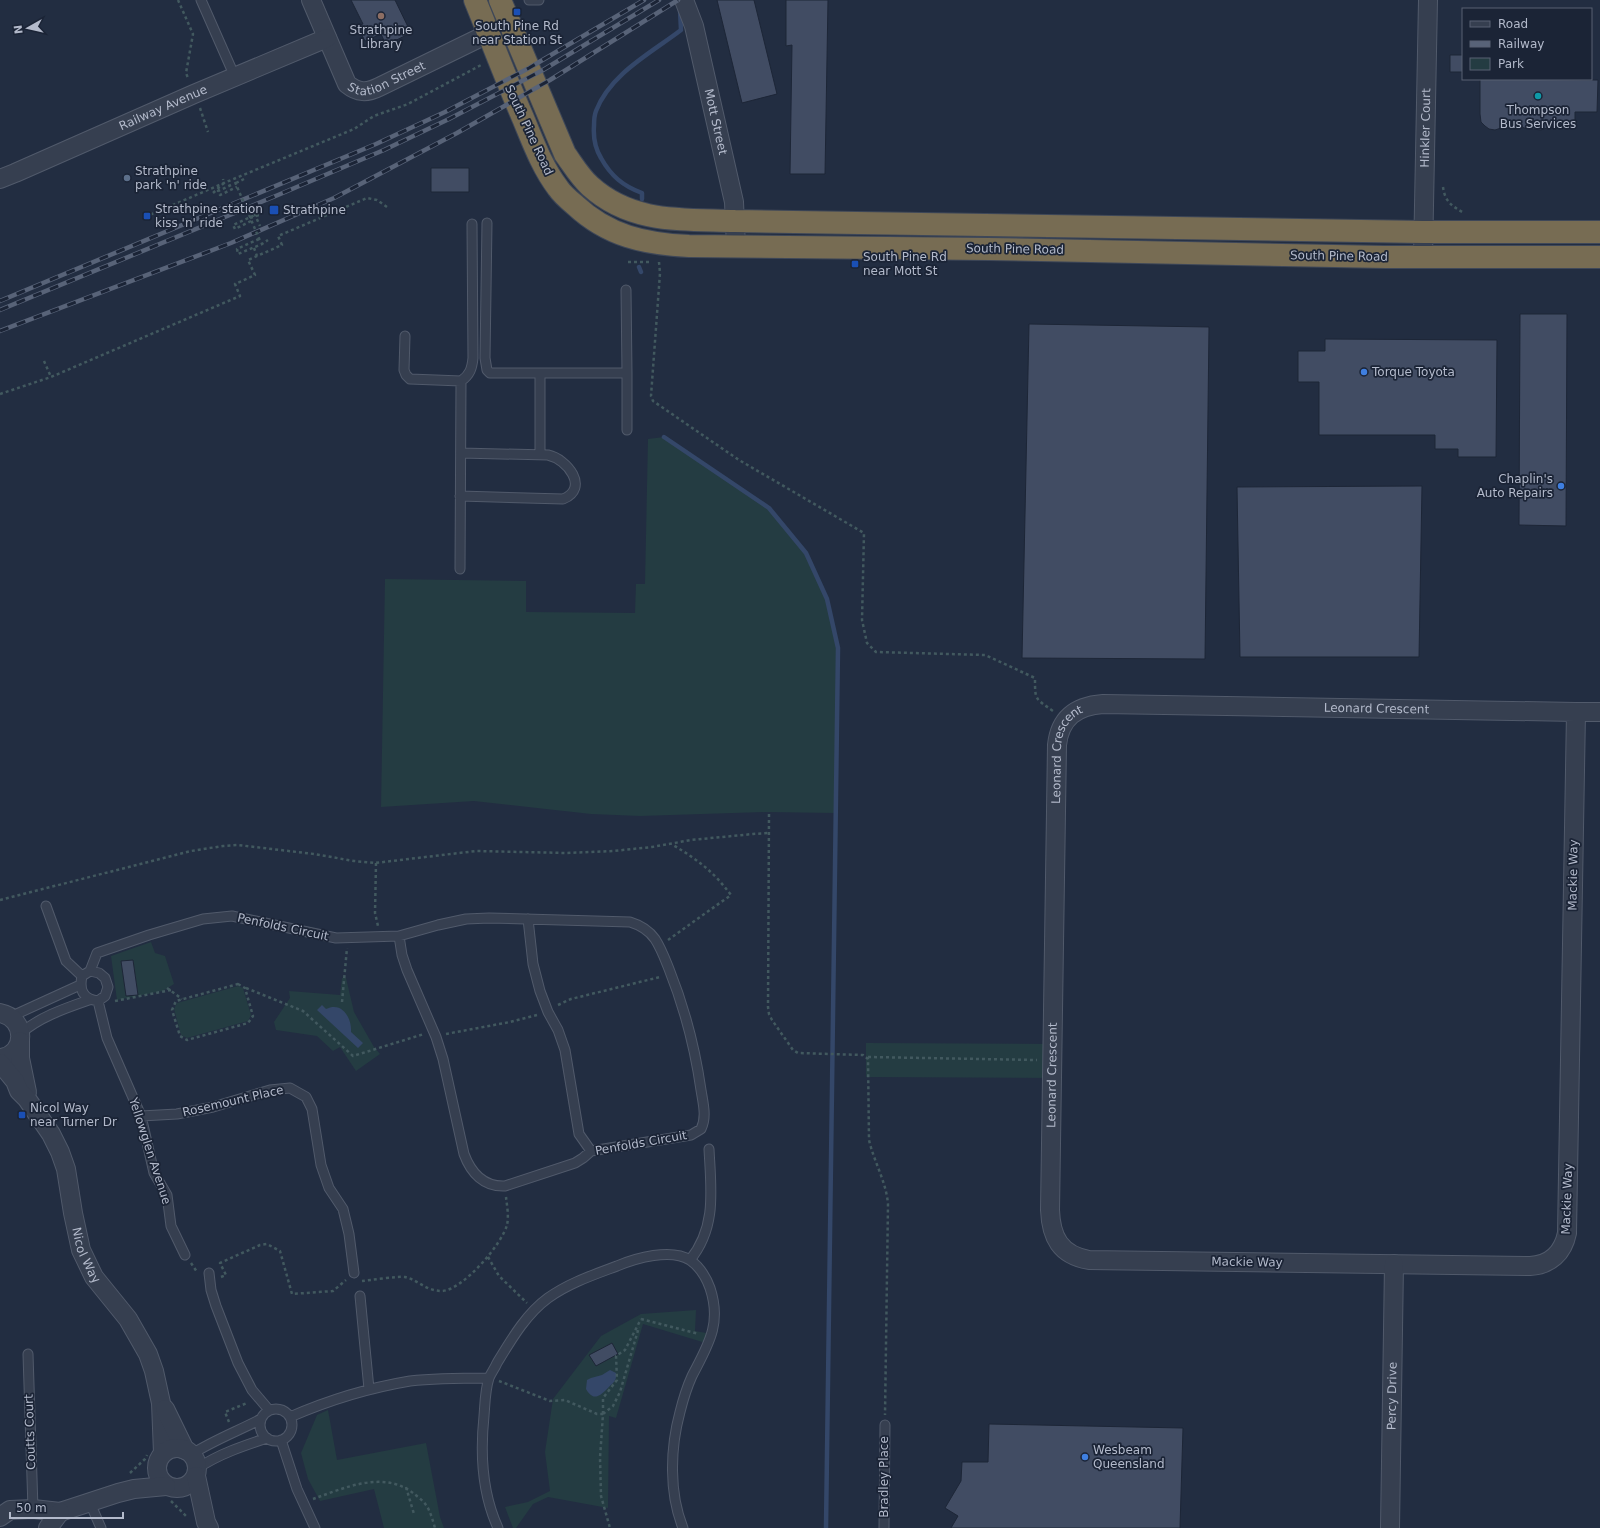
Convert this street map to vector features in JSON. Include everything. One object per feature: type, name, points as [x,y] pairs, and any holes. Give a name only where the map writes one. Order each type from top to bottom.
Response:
[{"type":"highway","name":"South Pine Road","points":[[474,0],[512,94],[547,171],[558,189],[581,211],[605,228],[636,240],[660,245],[736,247],[996,249],[1423,257],[1600,257]]},
{"type":"highway","name":"South Pine Road","points":[[500,0],[558,140],[573,165],[591,186],[616,204],[644,216],[736,221],[1423,232],[1600,232]]},
{"type":"street","name":"Station Street","points":[[311,0],[347,84],[354,90],[369,92],[510,23]]},
{"type":"street","name":"Mott Street","points":[[684,0],[694,26],[734,202],[736,247]]},
{"type":"street","name":"Hinkler Court","points":[[1423,257],[1428,0]]},
{"type":"street","name":"Railway Avenue","points":[[0,179],[326,38]]},
{"type":"street","name":"Leonard Crescent","points":[[1063,1248],[1054,1234],[1050,1222],[1050,1210],[1057,745],[1059,734],[1067,720],[1078,710],[1084,707],[1103,704],[1600,712]]},
{"type":"street","name":"Mackie Way","points":[[1063,1248],[1075,1257],[1089,1260],[1537,1266],[1555,1257],[1565,1243],[1568,1225],[1576,712]]},
{"type":"street","points":[[0,1058],[14,1052],[20,1037],[19,1027],[4,1013]]},
{"type":"street","name":"Nicol Way","points":[[20,1037],[20,1058],[27,1099]]},
{"type":"street","name":"Nicol Way","points":[[0,1063],[15,1081],[19,1091],[27,1099],[51,1134],[60,1152],[66,1169],[81,1250],[94,1277],[128,1319],[140,1338],[154,1371],[162,1403],[193,1462],[202,1524]]},
{"type":"street","name":"Percy Drive","points":[[1390,1528],[1394,1264]]},
{"type":"street","name":"Nicol Way","points":[[156,1457],[162,1403]]},
{"type":"street","points":[[0,1517],[10,1510],[60,1512],[90,1503],[125,1489],[169,1492],[182,1489],[193,1482],[193,1462],[174,1448],[156,1457],[125,1489]]},
{"type":"street","points":[[156,1457],[159,1476],[169,1492],[202,1524]]},
{"type":"street","points":[[48,1528],[60,1512]]},
{"type":"lane","points":[[201,0],[235,77]]},
{"type":"lane","points":[[529,0],[538,0]]},
{"type":"lane","points":[[487,223],[485,358],[487,370]]},
{"type":"lane","points":[[405,336],[404,370],[410,380],[461,381],[467,377],[472,368],[472,224]]},
{"type":"lane","points":[[626,290],[627,430]]},
{"type":"lane","points":[[472,368],[477,371],[487,370],[490,373],[627,373]]},
{"type":"lane","points":[[540,373],[540,454]]},
{"type":"lane","points":[[460,569],[461,381]]},
{"type":"lane","points":[[460,496],[563,499],[569,497],[575,490],[576,481],[573,474],[563,462],[555,456],[540,454],[461,453]]},
{"type":"lane","points":[[46,906],[66,961],[84,977]]},
{"type":"lane","name":"Penfolds Circuit","points":[[84,977],[97,953],[202,919],[232,916],[336,938],[399,936],[466,919],[528,919],[630,922],[638,924],[647,930],[659,946],[675,983],[688,1021],[696,1058],[705,1117],[704,1124],[701,1129],[691,1135],[591,1151],[575,1163],[505,1186]]},
{"type":"lane","points":[[528,919],[533,964],[540,991],[548,1012],[558,1030],[565,1050],[579,1134],[591,1151]]},
{"type":"lane","points":[[399,936],[402,955],[407,970],[433,1031],[443,1059],[468,1166],[482,1180],[498,1186],[505,1186]]},
{"type":"lane","points":[[4,1013],[84,977],[99,973],[105,978],[108,987],[105,996],[95,1003],[58,1012],[28,1028],[20,1037]]},
{"type":"lane","points":[[84,977],[82,994],[95,1003]]},
{"type":"lane","name":"Yellowglen Avenue","points":[[95,1003],[107,1038],[141,1116],[154,1173],[167,1195],[172,1226],[185,1255]]},
{"type":"lane","name":"Rosemount Place","points":[[141,1116],[177,1114],[213,1107],[276,1089],[290,1088],[306,1097],[312,1109],[321,1165],[329,1188],[343,1209],[349,1234],[355,1278]]},
{"type":"lane","points":[[690,1260],[698,1250],[704,1238],[710,1219],[711,1204],[709,1149]]},
{"type":"lane","points":[[498,1528],[487,1498],[482,1455],[484,1404],[489,1378],[504,1352],[535,1309],[547,1298],[563,1289],[628,1261],[661,1255],[678,1255],[690,1260],[702,1271],[713,1299],[714,1316],[712,1338],[691,1378],[682,1406],[673,1452],[673,1485],[679,1519],[683,1528]]},
{"type":"lane","points":[[209,1277],[216,1306],[238,1363],[252,1390],[269,1410]]},
{"type":"lane","points":[[360,1296],[369,1389]]},
{"type":"lane","name":"Coutts Court","points":[[28,1354],[33,1510]]},
{"type":"lane","points":[[290,1417],[337,1398],[369,1389],[410,1381],[450,1378],[489,1378]]},
{"type":"lane","points":[[193,1462],[209,1443],[238,1431],[261,1418],[269,1410],[280,1409],[285,1411],[290,1417],[292,1423],[290,1434],[281,1440],[275,1441],[268,1438],[261,1430],[261,1418]]},
{"type":"lane","name":"Bradley Place","points":[[884,1425],[884,1528]]},
{"type":"lane","points":[[193,1462],[216,1457],[268,1438]]},
{"type":"lane","points":[[281,1440],[297,1489],[315,1528]]},
{"type":"lane","points":[[90,1503],[101,1528]]},
{"type":"path","points":[[178,0],[193,34],[186,73],[189,80]]},
{"type":"path","points":[[145,217],[223,181],[354,129],[374,116],[413,101],[483,64]]},
{"type":"path","points":[[199,107],[208,132]]},
{"type":"path","points":[[244,179],[236,182],[237,187],[259,239],[260,243],[268,240],[254,248],[238,254],[237,249],[259,239]]},
{"type":"path","points":[[213,193],[223,181]]},
{"type":"path","points":[[231,185],[218,191],[220,195],[237,187]]},
{"type":"path","points":[[0,394],[51,377],[240,296],[235,284],[255,275],[248,260],[282,245],[278,236],[367,198],[377,200],[387,207]]},
{"type":"path","points":[[252,208],[260,226]]},
{"type":"path","points":[[255,215],[259,215],[235,229],[233,225],[255,215]]},
{"type":"path","points":[[254,248],[257,256]]},
{"type":"path","points":[[628,262],[654,262]]},
{"type":"path","points":[[659,262],[660,272],[651,396],[653,401],[739,460],[864,533],[862,620],[867,643],[876,652],[985,655],[1035,678],[1035,695],[1039,701],[1067,720]]},
{"type":"path","points":[[44,361],[51,377]]},
{"type":"path","points":[[769,814],[769,1014],[793,1050],[804,1054],[863,1055],[868,1057],[1053,1060]]},
{"type":"path","points":[[0,900],[191,851],[223,846],[238,845],[259,847],[376,863],[476,851],[567,853],[613,851],[672,844],[691,840],[768,833]]},
{"type":"path","points":[[659,946],[731,895],[708,868],[672,844]]},
{"type":"path","points":[[376,863],[376,913],[380,937]]},
{"type":"path","points":[[342,1002],[347,938]]},
{"type":"path","points":[[245,988],[253,1016],[248,1023],[187,1040],[180,1036],[172,1010],[176,1001],[238,984],[303,1011],[353,1056],[433,1031]]},
{"type":"path","points":[[167,988],[182,999]]},
{"type":"path","points":[[95,1003],[115,1001],[171,990]]},
{"type":"path","points":[[868,1057],[869,1140],[884,1180],[888,1204],[884,1425]]},
{"type":"path","points":[[209,1277],[226,1275],[220,1263],[260,1245],[267,1244],[280,1251],[292,1294],[333,1291],[355,1278],[405,1277],[431,1290],[444,1291],[454,1287],[465,1279],[488,1257],[500,1242],[507,1225],[508,1217],[505,1186]]},
{"type":"path","points":[[488,1257],[499,1276],[519,1297],[535,1309]]},
{"type":"path","points":[[642,1319],[712,1338]]},
{"type":"path","points":[[610,1528],[601,1496],[600,1458],[603,1414],[602,1398],[618,1380],[616,1356],[625,1350],[642,1319]]},
{"type":"path","points":[[489,1378],[550,1401],[565,1400],[597,1414],[603,1414],[614,1406],[620,1392],[642,1319]]},
{"type":"path","points":[[229,1410],[259,1398]]},
{"type":"path","points":[[125,1489],[129,1475],[145,1459],[156,1457]]},
{"type":"path","points":[[303,1503],[360,1484],[379,1481],[388,1482],[405,1487],[422,1500],[428,1507],[435,1528]]},
{"type":"path","points":[[405,1487],[414,1514]]},
{"type":"path","points":[[169,1492],[172,1502],[202,1524]]},
{"type":"green space","points":[[664,437],[769,508],[806,553],[827,599],[838,648],[836,813],[767,812],[640,816],[591,814],[474,801],[381,807],[385,579],[526,581],[526,612],[635,613],[636,584],[645,584],[648,439]]},
{"type":"green space","points":[[151,942],[155,953],[165,956],[174,984],[163,991],[117,1000],[111,956]]},
{"type":"green space","points":[[342,978],[346,978],[354,1012],[374,1047],[380,1054],[356,1071],[340,1047],[333,1051],[317,1036],[276,1030],[274,1022],[290,998],[289,991],[340,995]]},
{"type":"green space","points":[[238,986],[243,988],[251,1015],[248,1021],[187,1038],[181,1035],[174,1009],[177,1003]]},
{"type":"green space","points":[[866,1043],[1053,1044],[1053,1078],[866,1077]]},
{"type":"green space","points":[[696,1310],[695,1331],[712,1334],[709,1344],[643,1324],[616,1418],[609,1416],[608,1508],[548,1497],[533,1504],[516,1528],[513,1528],[505,1507],[528,1502],[550,1491],[545,1452],[553,1399],[601,1336],[641,1314]]},
{"type":"green space","points":[[328,1410],[337,1460],[426,1443],[440,1517],[444,1528],[384,1528],[374,1489],[320,1501],[308,1479],[301,1453],[317,1415]]},
{"type":"water","points":[[322,1005],[326,1009],[337,1007],[345,1012],[350,1021],[351,1032],[363,1043],[358,1048],[317,1010]]},
{"type":"water","points":[[610,1370],[616,1373],[614,1382],[599,1396],[591,1395],[586,1389],[587,1380],[602,1375]]},
{"type":"building","name":"Strathpine Library","points":[[351,0],[395,0],[411,33],[386,45],[381,34],[365,41],[357,26],[363,24]]},
{"type":"building","points":[[717,0],[754,0],[777,94],[742,103]]},
{"type":"building","points":[[786,0],[828,0],[825,174],[790,174],[792,45],[786,46]]},
{"type":"building","points":[[1450,55],[1462,55],[1462,72],[1450,72]]},
{"type":"building","name":"Thompson Bus Services","points":[[1480,80],[1598,80],[1597,112],[1575,112],[1575,124],[1558,124],[1541,130],[1524,128],[1517,123],[1506,123],[1501,128],[1495,130],[1489,129],[1481,122]]},
{"type":"building","points":[[431,168],[469,168],[469,192],[431,192]]},
{"type":"building","points":[[1520,314],[1567,314],[1566,526],[1519,525]]},
{"type":"building","points":[[1029,324],[1209,327],[1205,659],[1022,658]]},
{"type":"building","points":[[1325,339],[1497,340],[1496,457],[1458,457],[1458,449],[1435,449],[1435,435],[1319,435],[1319,382],[1298,382],[1298,351],[1325,351]]},
{"type":"building","points":[[1422,486],[1419,657],[1240,657],[1237,487]]},
{"type":"building","points":[[133,960],[138,995],[126,996],[121,961]]},
{"type":"building","points":[[612,1343],[618,1354],[596,1366],[589,1355]]},
{"type":"building","name":"Wesbeam Queensland","points":[[989,1424],[1183,1428],[1180,1528],[951,1528],[958,1516],[945,1508],[961,1481],[962,1462],[988,1462]]},
{"type":"waterway","points":[[642,199],[642,193],[623,184],[613,175],[597,151],[594,139],[595,115],[602,98],[621,75],[632,65],[681,30],[680,10]]},
{"type":"waterway","points":[[639,267],[641,272]]},
{"type":"waterway","points":[[664,437],[769,508],[806,553],[827,599],[838,648],[826,1528]]},
{"type":"railway","points":[[0,301],[376,144],[445,112],[529,68],[644,0]]},
{"type":"railway","points":[[0,310],[384,150],[449,119],[543,70],[659,0]]},
{"type":"railway","points":[[0,331],[231,243],[334,198],[457,133],[550,80],[678,0]]},
{"type":"place","name":"South Pine Rd near Station St","points":[[517,12]]},
{"type":"place","name":"Strathpine Library","points":[[381,16]]},
{"type":"place","name":"Thompson Bus Services","points":[[1538,96]]},
{"type":"place","name":"Strathpine park 'n' ride","points":[[127,178]]},
{"type":"place","name":"Strathpine","points":[[274,210]]},
{"type":"place","name":"Strathpine station kiss 'n' ride","points":[[147,216]]},
{"type":"place","name":"South Pine Rd near Mott St","points":[[855,264]]},
{"type":"place","name":"Torque Toyota","points":[[1364,372]]},
{"type":"place","name":"Chaplin's Auto Repairs","points":[[1561,486]]},
{"type":"place","name":"Nicol Way near Turner Dr","points":[[22,1115]]},
{"type":"place","name":"Wesbeam Queensland","points":[[1085,1457]]}]
